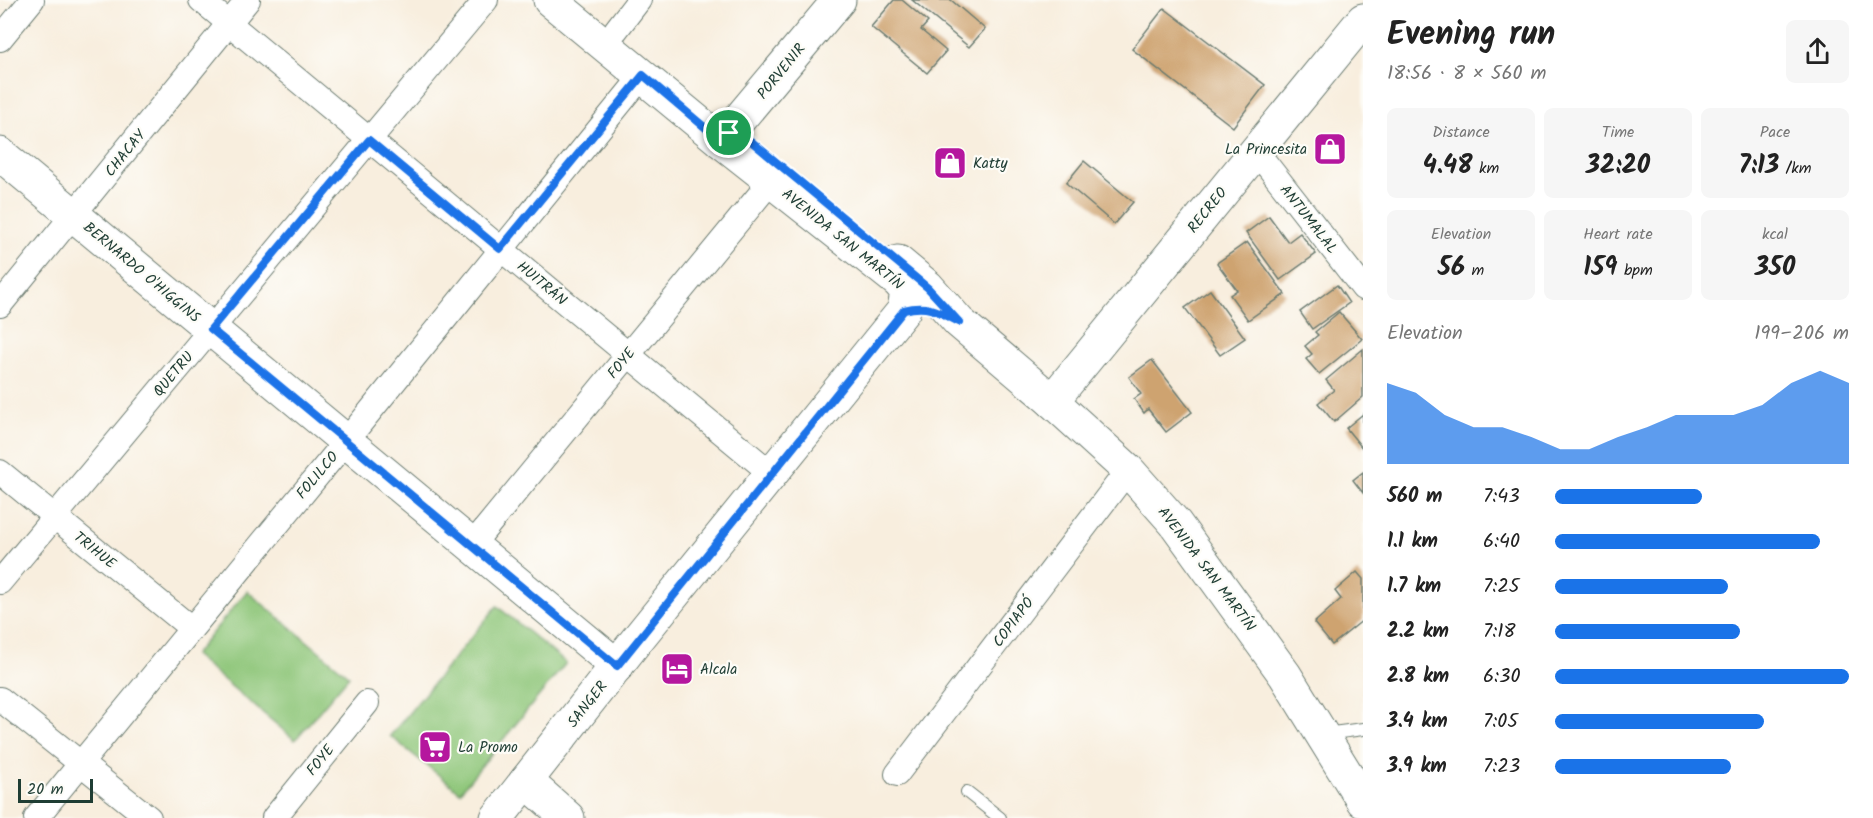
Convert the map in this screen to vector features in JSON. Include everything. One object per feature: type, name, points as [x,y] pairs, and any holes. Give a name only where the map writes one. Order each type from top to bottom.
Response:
[{"type":"main road","name":"AVENIDA SAN MARTÍN","points":[[550,0],[643,75],[728,134],[928,288],[959,322],[1052,400],[1128,470],[1175,523],[1285,675],[1363,801]]},
{"type":"main road","name":"AVENIDA SAN MARTÍN","points":[[579,0],[616,30],[728,134],[771,181],[898,280],[907,291],[904,310],[918,307],[937,310],[959,322]]},
{"type":"main road","name":"PORVENIR","points":[[728,134],[839,0]]},
{"type":"main road","name":"RECREO","points":[[1052,400],[1363,20]]},
{"type":"main road","name":"BERNARDO O'HIGGINS","points":[[0,154],[617,666]]},
{"type":"main road","name":"SANGER","points":[[497,818],[904,310]]},
{"type":"main road","points":[[526,782],[568,818]]},
{"type":"street","points":[[0,39],[32,0]]},
{"type":"street","name":"HUITRÁN","points":[[201,0],[772,474]]},
{"type":"street","name":"CHACAY","points":[[0,305],[248,0]]},
{"type":"street","name":"QUETRU","points":[[0,582],[486,0]]},
{"type":"street","points":[[616,30],[639,0]]},
{"type":"street","name":"FOLILCO","points":[[36,818],[643,75]]},
{"type":"street","name":"ANTUMALAL","points":[[1256,151],[1363,288]]},
{"type":"street","name":"FOYE","points":[[472,545],[771,181]]},
{"type":"street","name":"COPIAPÓ","points":[[897,774],[1128,470]]},
{"type":"street","name":"TRIHUE","points":[[0,472],[190,628]]},
{"type":"street","points":[[0,699],[149,818]]},
{"type":"street","name":"FOYE","points":[[273,818],[367,703]]},
{"type":"lane","points":[[1322,734],[1363,729]]},
{"type":"lane","points":[[967,792],[999,818]]},
{"type":"green space","points":[[247,591],[349,676],[295,740],[194,655]]},
{"type":"green space","points":[[497,606],[566,663],[460,792],[390,736]]},
{"type":"building","points":[[894,0],[902,0],[928,22],[921,30],[946,51],[927,73],[871,27]]},
{"type":"building","points":[[912,0],[951,0],[985,29],[969,47]]},
{"type":"building","points":[[1164,8],[1265,85],[1233,127],[1132,49]]},
{"type":"building","points":[[1084,161],[1133,202],[1114,224],[1066,183]]},
{"type":"building","points":[[1269,216],[1288,242],[1300,233],[1316,254],[1280,280],[1246,233]]},
{"type":"building","points":[[1247,242],[1285,294],[1248,320],[1230,295],[1237,290],[1217,263]]},
{"type":"building","points":[[1337,285],[1349,303],[1312,329],[1300,312]]},
{"type":"building","points":[[1210,290],[1245,338],[1220,355],[1185,308]]},
{"type":"building","points":[[1339,312],[1362,339],[1319,374],[1306,359],[1312,354],[1305,346],[1318,335],[1315,332]]},
{"type":"building","points":[[1363,349],[1363,397],[1334,422],[1318,403],[1334,390],[1326,380]]},
{"type":"building","points":[[1152,360],[1192,412],[1166,432],[1148,409],[1144,413],[1134,399],[1141,394],[1129,377]]},
{"type":"building","points":[[1363,414],[1363,449],[1346,428]]},
{"type":"building","points":[[1363,472],[1363,493],[1353,480]]},
{"type":"building","points":[[1357,572],[1363,579],[1363,620],[1332,645],[1314,623],[1341,599],[1335,591]]},
{"type":"place","name":"La Princesita","points":[[1330,149]]},
{"type":"place","name":"Katty","points":[[950,163]]},
{"type":"place","name":"Alcala","points":[[677,669]]},
{"type":"place","name":"La Promo","points":[[435,747]]},
{"type":"route","points":[[643,75],[721,141],[729,133],[734,127],[928,288],[959,322],[937,310],[918,307],[904,310],[617,666],[211,329],[369,140],[500,249],[643,75]]}]
